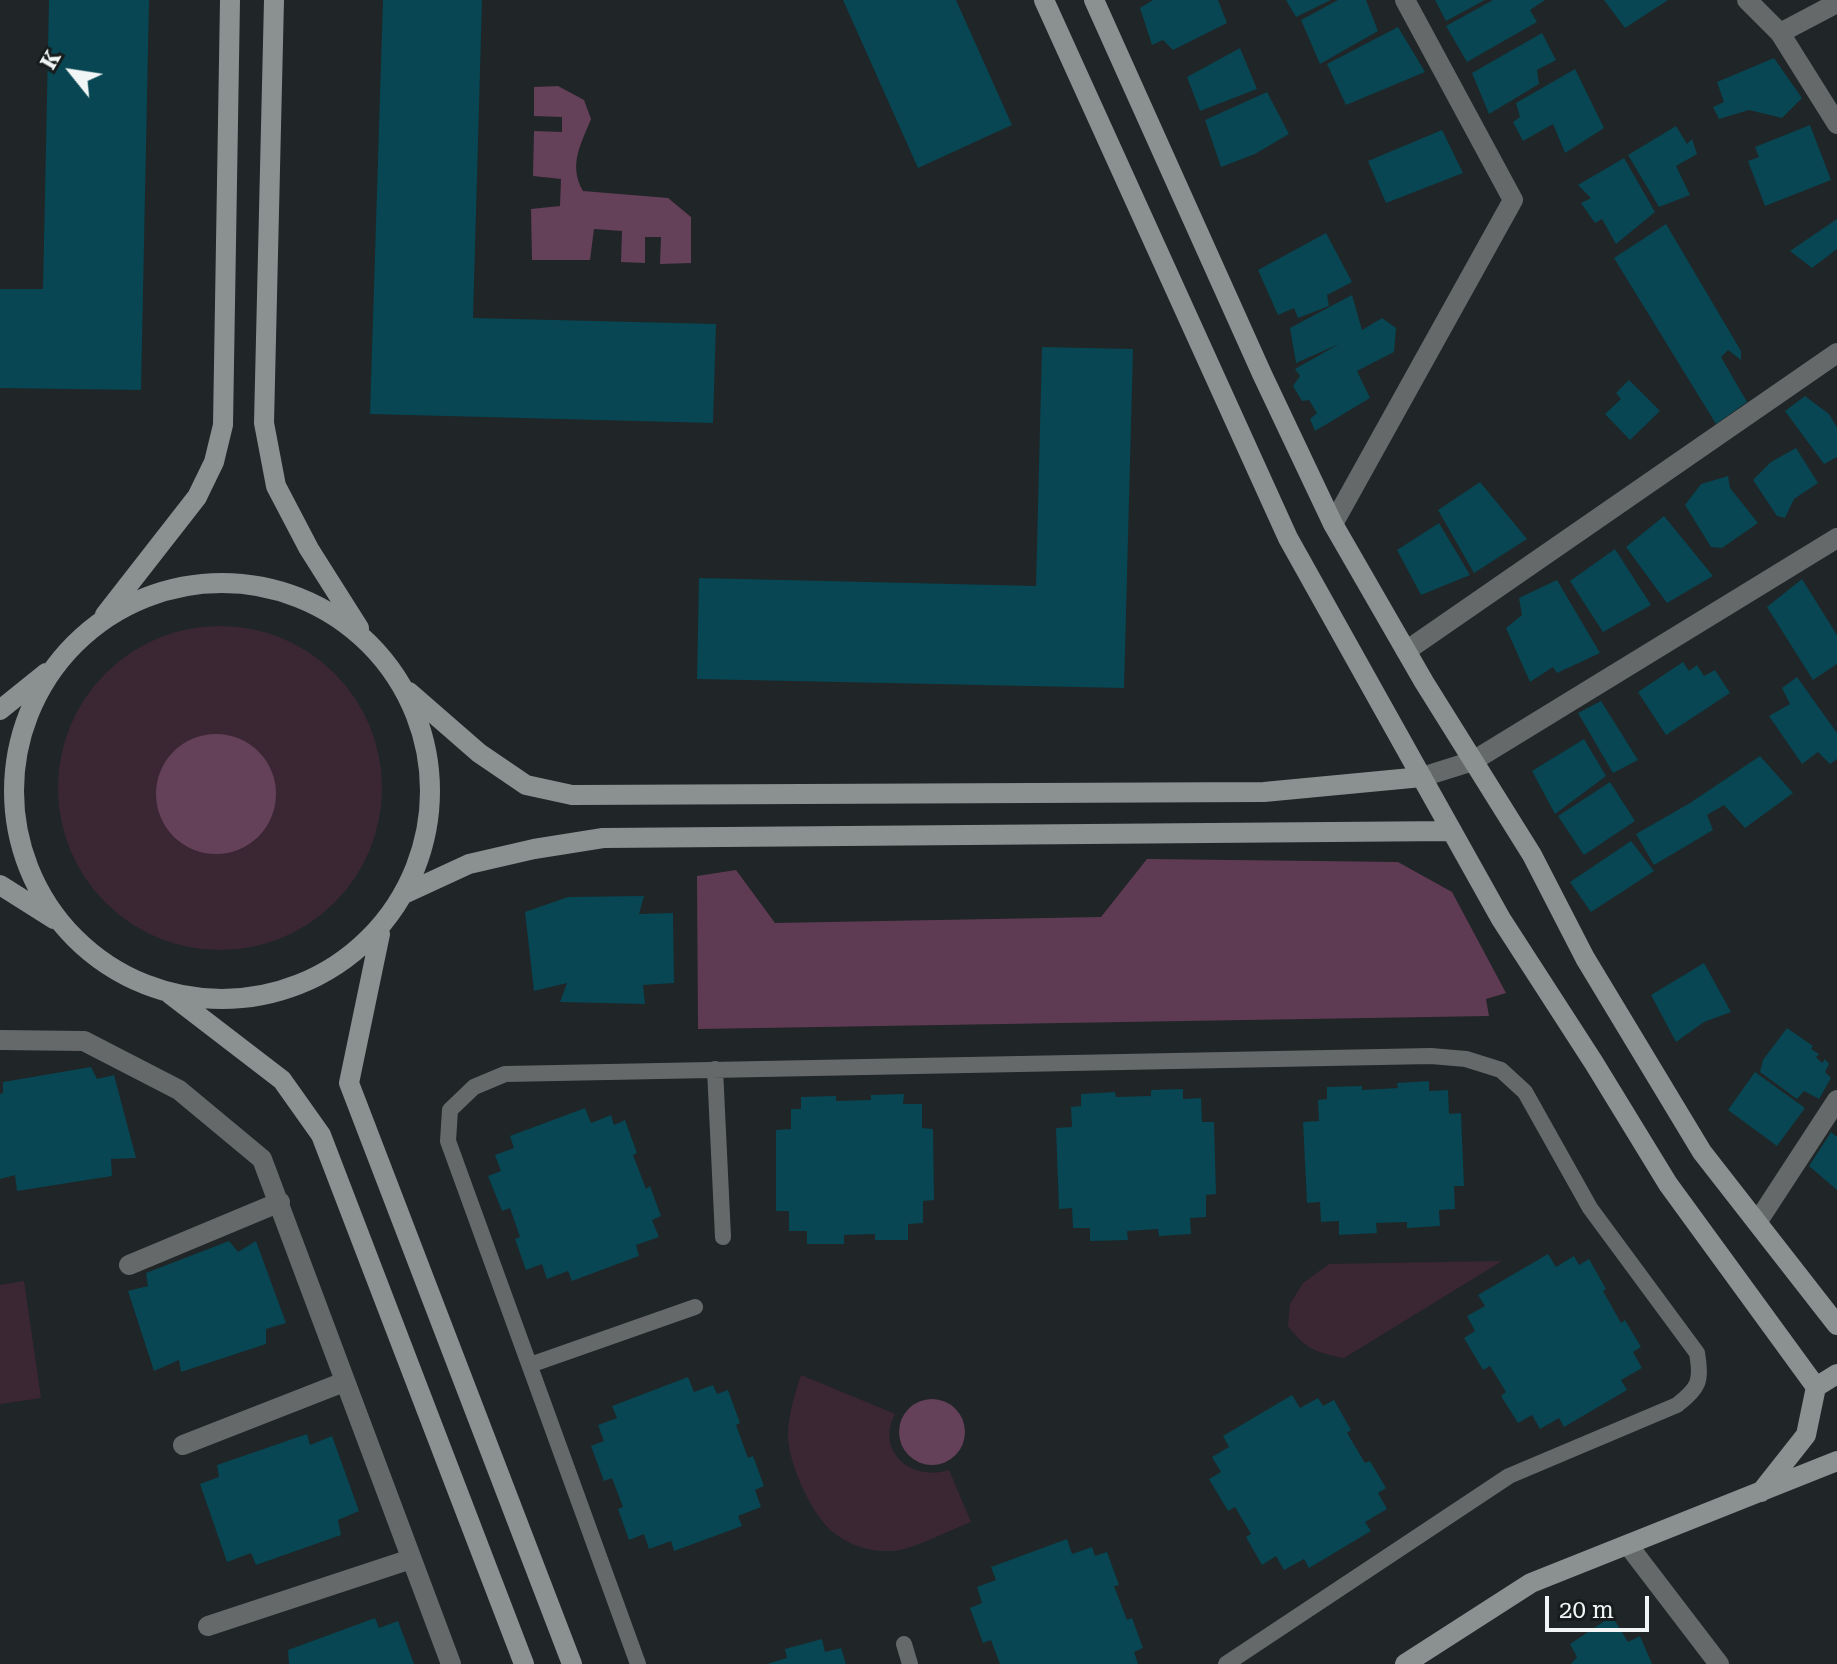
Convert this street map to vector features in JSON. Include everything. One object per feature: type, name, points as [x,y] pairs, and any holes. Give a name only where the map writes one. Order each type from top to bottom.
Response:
[{"type":"main road","points":[[0,710],[52,668],[102,618],[197,497],[214,462],[223,425],[230,0]]},
{"type":"main road","points":[[274,0],[264,423],[276,486],[309,549],[364,635],[406,690],[479,753],[526,785],[572,795],[1264,792],[1422,777]]},
{"type":"main road","points":[[1044,0],[1288,538],[1501,919],[1668,1184],[1816,1387]]},
{"type":"main road","points":[[1094,0],[1255,360],[1333,524],[1406,651],[1532,855],[1585,958],[1702,1152],[1837,1325]]},
{"type":"main road","points":[[102,618],[166,588],[236,581],[304,597],[364,635]]},
{"type":"main road","points":[[52,668],[22,729],[13,796],[25,863],[58,922]]},
{"type":"main road","points":[[406,690],[429,757],[428,828],[404,894],[380,934],[349,1083],[572,1664]]},
{"type":"main road","points":[[404,894],[469,864],[603,838],[1452,831]]},
{"type":"main road","points":[[0,885],[58,922],[108,967],[170,994],[282,1080],[321,1135],[524,1664]]},
{"type":"main road","points":[[170,994],[238,1000],[304,983],[380,934]]},
{"type":"main road","points":[[1761,1492],[1806,1435],[1816,1387],[1837,1374]]},
{"type":"main road","points":[[1405,1664],[1531,1583],[1837,1461]]},
{"type":"street","points":[[1333,524],[1513,200],[1405,0]]},
{"type":"street","points":[[1747,0],[1780,33],[1837,124]]},
{"type":"street","points":[[1780,33],[1837,3]]},
{"type":"street","points":[[1406,651],[1837,353]]},
{"type":"street","points":[[1422,777],[1473,761],[1837,538]]},
{"type":"street","points":[[0,1040],[84,1041],[179,1090],[262,1159],[451,1664]]},
{"type":"street","points":[[1758,1221],[1837,1100]]},
{"type":"street","points":[[129,1265],[280,1202]]},
{"type":"street","points":[[183,1445],[344,1382]]},
{"type":"street","points":[[1628,1545],[1719,1664]]},
{"type":"street","points":[[208,1626],[411,1559]]},
{"type":"lane","points":[[638,1664],[448,1141],[450,1110],[474,1087],[505,1074],[1431,1056],[1466,1059],[1501,1070],[1525,1092],[1590,1208],[1697,1353],[1701,1374],[1694,1391],[1677,1405],[1509,1476],[1226,1664]]},
{"type":"lane","points":[[715,1069],[723,1237]]},
{"type":"lane","points":[[530,1365],[695,1307]]},
{"type":"lane","points":[[904,1644],[910,1664]]},
{"type":"shaded area","points":[[558,86],[584,100],[591,119],[576,163],[583,191],[668,198],[691,217],[691,263],[660,264],[661,237],[645,237],[645,263],[621,262],[622,231],[594,229],[590,260],[532,260],[531,209],[560,206],[561,179],[533,176],[534,131],[562,132],[562,117],[534,116],[534,87]]},
{"type":"shaded area","points":[[220,626],[252,629],[282,638],[310,653],[335,673],[355,698],[370,726],[379,756],[382,788],[379,820],[370,850],[355,878],[335,903],[310,923],[282,938],[252,947],[220,950],[188,947],[158,938],[130,923],[105,903],[85,878],[70,850],[61,820],[58,788],[61,756],[70,726],[85,698],[105,673],[130,653],[158,638],[188,629]]},
{"type":"shaded area","points":[[216,734],[239,738],[259,751],[272,771],[276,794],[272,817],[259,837],[239,850],[216,854],[193,850],[173,837],[160,817],[156,794],[160,771],[173,751],[193,738]]},
{"type":"shaded area","points":[[1147,859],[1398,862],[1452,892],[1506,993],[1486,999],[1489,1016],[698,1029],[697,876],[736,870],[775,923],[1101,917]]},
{"type":"shaded area","points":[[1502,1261],[1344,1358],[1312,1349],[1288,1326],[1290,1304],[1303,1283],[1329,1264]]},
{"type":"shaded area","points":[[24,1281],[41,1398],[0,1404],[0,1285]]},
{"type":"shaded area","points":[[801,1375],[895,1414],[890,1428],[894,1452],[910,1468],[922,1472],[949,1470],[971,1522],[920,1544],[891,1551],[861,1547],[834,1533],[810,1502],[789,1447],[789,1420]]},
{"type":"shaded area","points":[[932,1399],[945,1402],[955,1409],[962,1419],[965,1432],[962,1445],[955,1455],[945,1462],[932,1465],[919,1462],[909,1455],[902,1445],[899,1432],[902,1419],[909,1409],[919,1402]]},
{"type":"building","points":[[49,0],[149,0],[141,390],[0,388],[0,289],[43,289]]},
{"type":"building","points":[[383,0],[482,0],[473,318],[716,324],[713,423],[370,414]]},
{"type":"building","points":[[843,0],[956,0],[1012,125],[918,168]]},
{"type":"building","points":[[1153,0],[1218,0],[1227,23],[1173,50],[1163,40],[1152,45],[1140,8]]},
{"type":"building","points":[[1286,0],[1331,0],[1296,17]]},
{"type":"building","points":[[1338,0],[1366,0],[1378,31],[1320,64],[1301,20]]},
{"type":"building","points":[[1435,0],[1485,0],[1446,21]]},
{"type":"building","points":[[1493,0],[1545,0],[1530,10],[1537,22],[1467,62],[1446,26]]},
{"type":"building","points":[[1604,0],[1668,0],[1625,28]]},
{"type":"building","points":[[1398,27],[1425,72],[1346,105],[1327,64]]},
{"type":"building","points":[[1542,33],[1556,60],[1537,70],[1539,84],[1489,114],[1472,73]]},
{"type":"building","points":[[1240,48],[1257,89],[1200,111],[1187,77]]},
{"type":"building","points":[[1774,58],[1802,98],[1782,118],[1749,110],[1719,119],[1713,107],[1724,102],[1717,82]]},
{"type":"building","points":[[1575,69],[1604,128],[1565,153],[1553,124],[1523,141],[1513,122],[1520,117],[1516,103]]},
{"type":"building","points":[[1267,92],[1289,134],[1255,154],[1221,167],[1205,120]]},
{"type":"building","points":[[1810,125],[1831,180],[1765,206],[1748,161],[1759,157],[1755,147]]},
{"type":"building","points":[[1676,126],[1687,144],[1692,139],[1697,154],[1676,166],[1690,195],[1659,207],[1628,155]]},
{"type":"building","points":[[1442,130],[1463,173],[1386,203],[1368,161]]},
{"type":"building","points":[[1624,158],[1655,212],[1616,244],[1602,219],[1595,223],[1581,203],[1591,198],[1578,185]]},
{"type":"building","points":[[1837,219],[1837,249],[1812,268],[1790,251]]},
{"type":"building","points":[[1666,224],[1741,351],[1741,360],[1728,350],[1721,357],[1747,402],[1716,424],[1614,258]]},
{"type":"building","points":[[1326,233],[1352,282],[1327,295],[1329,306],[1298,318],[1294,308],[1278,315],[1258,270]]},
{"type":"building","points":[[1352,295],[1362,330],[1382,318],[1396,328],[1394,352],[1357,371],[1370,398],[1315,431],[1310,419],[1317,413],[1309,400],[1302,401],[1293,386],[1300,376],[1295,369],[1339,344],[1296,363],[1290,328]]},
{"type":"building","points":[[1042,347],[1133,349],[1124,688],[697,679],[699,578],[1036,586]]},
{"type":"building","points":[[1629,380],[1660,411],[1630,440],[1605,414],[1621,399],[1616,393]]},
{"type":"building","points":[[1805,396],[1829,414],[1837,427],[1837,457],[1824,464],[1785,411]]},
{"type":"building","points":[[1796,448],[1818,483],[1794,499],[1785,518],[1777,516],[1753,480],[1771,462]]},
{"type":"building","points":[[1728,476],[1730,488],[1758,523],[1722,548],[1711,547],[1685,505],[1701,484]]},
{"type":"building","points":[[1480,482],[1527,539],[1474,573],[1438,510]]},
{"type":"building","points":[[1664,516],[1713,576],[1667,603],[1626,547]]},
{"type":"building","points":[[1439,523],[1470,575],[1421,595],[1397,550]]},
{"type":"building","points":[[1615,549],[1651,605],[1603,632],[1570,581]]},
{"type":"building","points":[[1802,579],[1837,635],[1837,664],[1813,680],[1767,607]]},
{"type":"building","points":[[1557,580],[1600,653],[1557,673],[1553,667],[1530,682],[1506,628],[1522,615],[1519,598]]},
{"type":"building","points":[[1683,662],[1689,671],[1697,665],[1704,676],[1715,670],[1730,693],[1666,735],[1638,692]]},
{"type":"building","points":[[1797,677],[1837,733],[1837,759],[1830,764],[1818,752],[1802,764],[1769,716],[1790,704],[1782,688]]},
{"type":"building","points":[[1601,701],[1638,760],[1613,773],[1578,713]]},
{"type":"building","points":[[1584,739],[1606,776],[1555,814],[1532,771]]},
{"type":"building","points":[[1760,756],[1793,793],[1745,828],[1724,805],[1707,815],[1713,830],[1654,865],[1636,834],[1690,803]]},
{"type":"building","points":[[1610,782],[1635,821],[1584,855],[1558,816]]},
{"type":"building","points":[[1631,841],[1654,871],[1591,912],[1570,882]]},
{"type":"building","points":[[644,896],[639,914],[673,913],[674,983],[643,985],[645,1004],[560,1002],[567,983],[534,991],[525,912],[568,897]]},
{"type":"building","points":[[1704,963],[1731,1012],[1704,1022],[1676,1042],[1651,995]]},
{"type":"building","points":[[1787,1028],[1813,1046],[1811,1049],[1819,1054],[1816,1057],[1822,1063],[1825,1059],[1829,1064],[1825,1072],[1831,1078],[1819,1099],[1804,1091],[1797,1099],[1760,1072],[1763,1060]]},
{"type":"building","points":[[91,1067],[97,1079],[114,1075],[136,1158],[111,1159],[112,1176],[17,1191],[15,1175],[0,1179],[0,1094],[3,1093],[3,1082]]},
{"type":"building","points":[[1755,1072],[1805,1108],[1777,1146],[1728,1110]]},
{"type":"building","points":[[1429,1081],[1429,1091],[1448,1090],[1449,1114],[1461,1113],[1464,1186],[1454,1186],[1455,1209],[1439,1210],[1440,1226],[1407,1228],[1407,1222],[1376,1223],[1377,1233],[1339,1235],[1339,1221],[1321,1222],[1320,1202],[1307,1203],[1303,1122],[1319,1121],[1318,1100],[1327,1099],[1327,1087],[1362,1086],[1362,1090],[1398,1088],[1397,1083]]},
{"type":"building","points":[[1183,1089],[1183,1099],[1201,1098],[1202,1122],[1214,1122],[1216,1194],[1206,1195],[1206,1217],[1190,1218],[1191,1234],[1159,1236],[1158,1229],[1127,1231],[1128,1240],[1090,1241],[1090,1228],[1073,1228],[1072,1208],[1059,1209],[1056,1128],[1072,1127],[1071,1107],[1081,1106],[1081,1094],[1115,1092],[1116,1097],[1151,1096],[1151,1090]]},
{"type":"building","points":[[904,1094],[903,1104],[922,1104],[922,1128],[933,1129],[934,1200],[923,1201],[923,1223],[908,1224],[908,1240],[875,1240],[875,1234],[844,1235],[844,1244],[807,1244],[807,1231],[789,1231],[789,1211],[776,1211],[776,1130],[791,1129],[791,1109],[801,1109],[801,1097],[836,1096],[836,1101],[871,1100],[871,1095]]},
{"type":"building","points":[[585,1108],[591,1123],[611,1115],[614,1125],[625,1120],[637,1153],[633,1155],[646,1189],[650,1186],[661,1216],[652,1220],[659,1237],[636,1245],[639,1256],[572,1281],[568,1271],[547,1279],[542,1264],[526,1270],[515,1239],[520,1237],[510,1208],[502,1211],[488,1176],[501,1171],[495,1155],[514,1148],[510,1136]]},
{"type":"building","points":[[1831,1132],[1837,1137],[1837,1190],[1809,1166]]},
{"type":"building","points":[[229,1241],[238,1252],[256,1241],[286,1323],[266,1329],[266,1344],[181,1372],[179,1360],[154,1371],[128,1291],[148,1286],[146,1273]]},
{"type":"building","points":[[1548,1254],[1556,1267],[1574,1256],[1579,1265],[1589,1259],[1621,1323],[1625,1320],[1641,1347],[1633,1352],[1642,1368],[1621,1380],[1627,1390],[1564,1427],[1559,1418],[1540,1429],[1532,1415],[1518,1423],[1501,1396],[1506,1392],[1490,1366],[1483,1370],[1464,1338],[1475,1331],[1467,1316],[1485,1306],[1478,1295]]},
{"type":"building","points":[[688,1377],[694,1392],[713,1385],[717,1394],[728,1390],[748,1458],[753,1456],[764,1486],[755,1490],[761,1507],[738,1516],[742,1526],[674,1551],[671,1541],[649,1549],[644,1534],[629,1540],[618,1509],[623,1507],[612,1478],[604,1481],[591,1446],[604,1441],[598,1425],[617,1418],[612,1406]]},
{"type":"building","points":[[1292,1395],[1300,1408],[1318,1398],[1323,1406],[1334,1400],[1351,1430],[1347,1433],[1365,1463],[1370,1461],[1386,1488],[1378,1493],[1387,1509],[1365,1522],[1371,1531],[1309,1568],[1304,1559],[1284,1570],[1276,1556],[1262,1565],[1246,1537],[1251,1534],[1235,1507],[1228,1511],[1209,1479],[1221,1472],[1212,1457],[1229,1447],[1223,1436]]},
{"type":"building","points":[[307,1434],[310,1445],[332,1436],[359,1511],[338,1520],[341,1535],[256,1565],[251,1553],[227,1562],[200,1484],[219,1477],[217,1465]]},
{"type":"building","points":[[1067,1539],[1072,1554],[1092,1547],[1095,1556],[1107,1552],[1119,1585],[1114,1586],[1127,1620],[1132,1618],[1143,1648],[1134,1652],[1138,1664],[1000,1664],[991,1640],[983,1643],[970,1608],[982,1603],[977,1587],[996,1580],[991,1567]]},
{"type":"building","points":[[1612,1616],[1628,1642],[1640,1636],[1652,1664],[1571,1664],[1577,1657],[1570,1644]]},
{"type":"building","points":[[375,1618],[379,1628],[398,1621],[414,1664],[289,1664],[288,1650]]},
{"type":"building","points":[[822,1639],[825,1652],[841,1648],[846,1664],[767,1664],[787,1658],[785,1649]]}]
